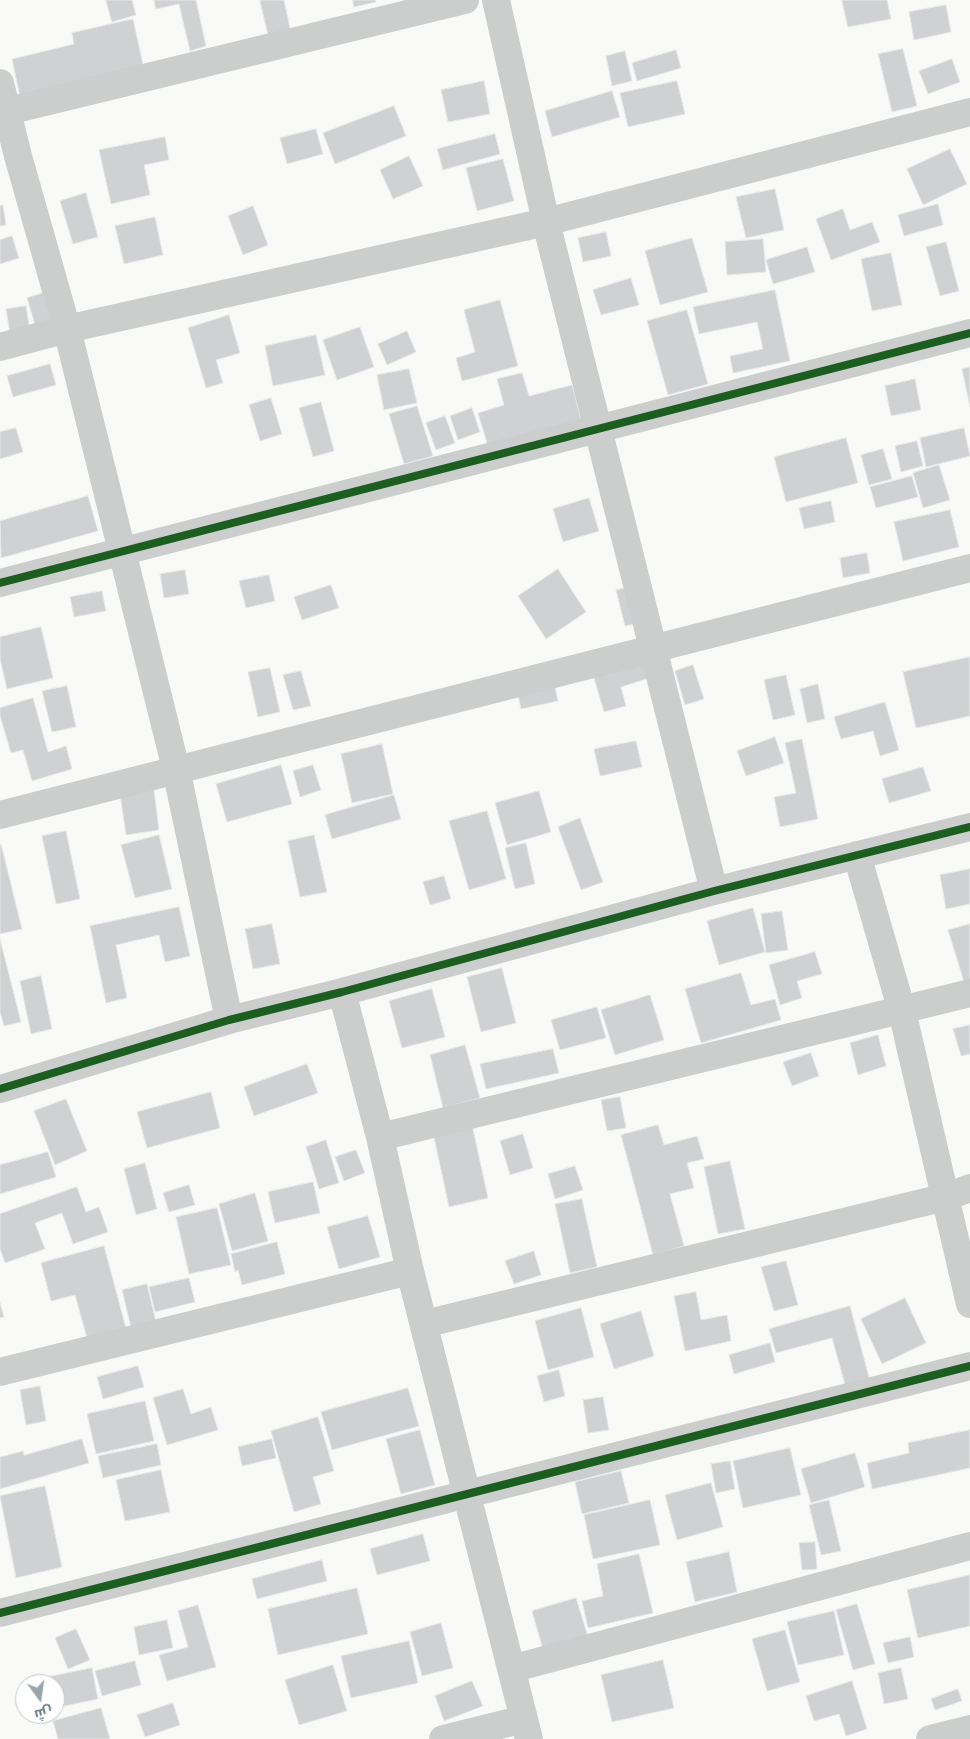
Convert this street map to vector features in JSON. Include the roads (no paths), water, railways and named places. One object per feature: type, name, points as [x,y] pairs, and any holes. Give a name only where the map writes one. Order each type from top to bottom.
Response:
[{"type":"street","points":[[4,112],[464,0]]},
{"type":"street","points":[[496,0],[546,222],[714,891]]},
{"type":"street","points":[[0,83],[4,112],[67,329],[176,769],[230,1020]]},
{"type":"street","points":[[0,347],[67,329],[546,222],[970,112]]},
{"type":"street","points":[[0,583],[970,333]]},
{"type":"street","points":[[0,815],[970,568]]},
{"type":"street","points":[[0,1089],[230,1020],[342,992],[714,891],[970,827]]},
{"type":"street","points":[[857,855],[902,1011],[958,1192],[970,1304]]},
{"type":"street","points":[[342,992],[380,1138],[410,1271],[526,1729],[443,1739]]},
{"type":"street","points":[[380,1138],[970,993]]},
{"type":"street","points":[[424,1324],[958,1192]]},
{"type":"street","points":[[0,1372],[410,1271]]},
{"type":"street","points":[[0,1613],[970,1366]]},
{"type":"street","points":[[511,1669],[970,1546]]},
{"type":"street","points":[[930,1739],[970,1729]]}]
